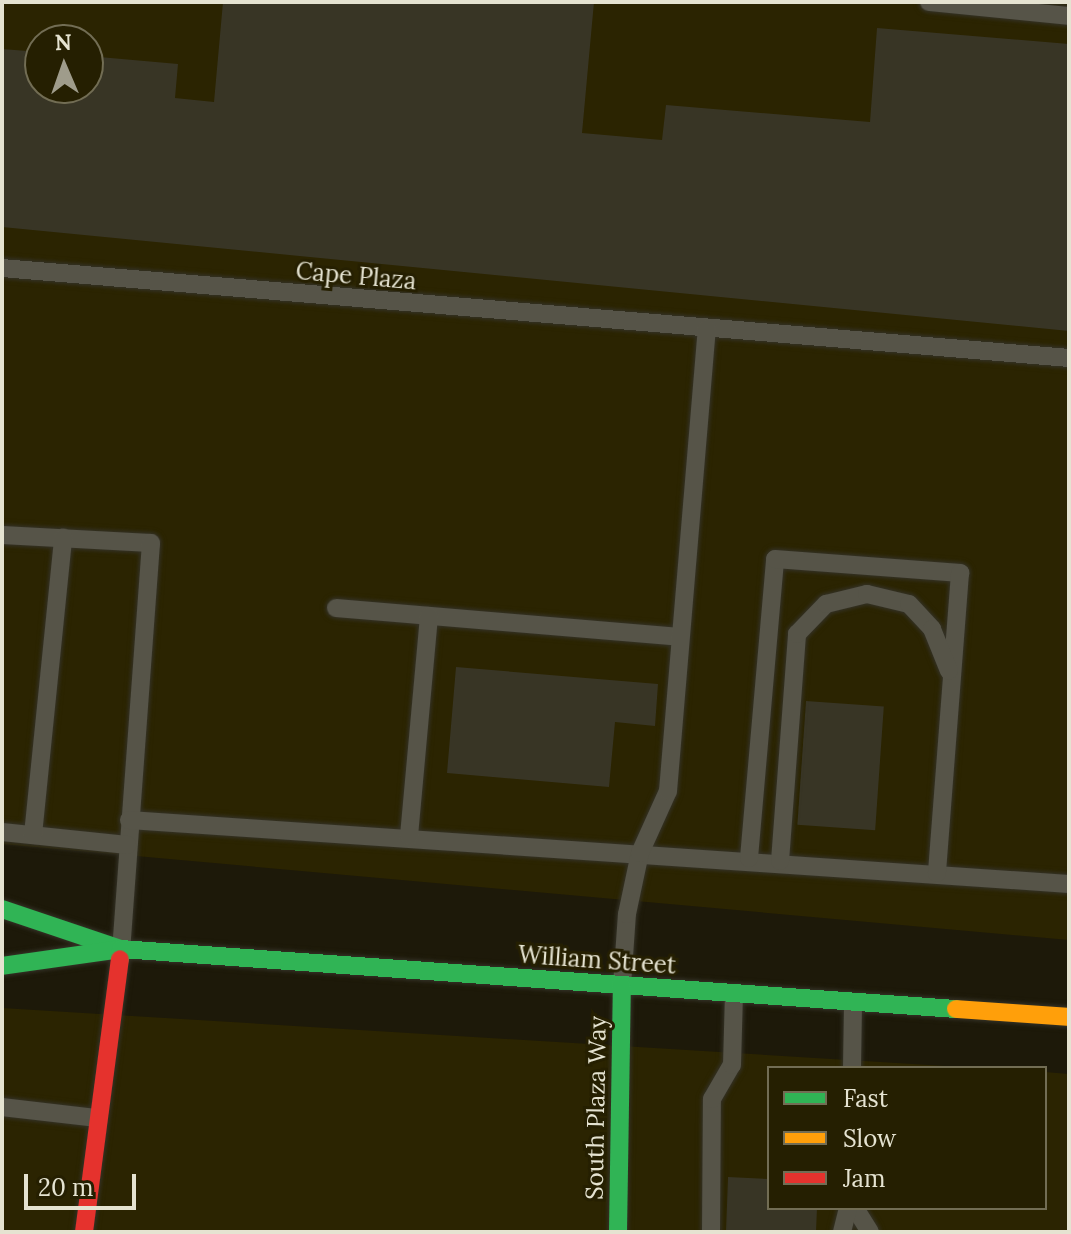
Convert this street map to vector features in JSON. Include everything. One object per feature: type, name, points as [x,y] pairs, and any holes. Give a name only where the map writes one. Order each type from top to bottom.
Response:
[{"type":"main road","name":"William Street","points":[[2,909],[121,949]]},
{"type":"main road","name":"William Street","points":[[2,966],[121,949],[1069,1017]]},
{"type":"main road","points":[[84,1232],[121,949]]},
{"type":"main road","name":"South Plaza Way","points":[[618,1232],[622,986]]},
{"type":"lane","points":[[929,2],[1069,16]]},
{"type":"lane","name":"Cape Plaza","points":[[2,268],[1069,358]]},
{"type":"lane","points":[[622,986],[627,914],[640,853],[668,791],[707,329]]},
{"type":"lane","points":[[2,535],[151,543],[121,949]]},
{"type":"lane","points":[[33,835],[63,538]]},
{"type":"lane","points":[[749,858],[775,559],[960,573],[937,873]]},
{"type":"lane","points":[[780,861],[797,634],[826,604],[867,594],[909,604],[932,629],[951,677]]},
{"type":"lane","points":[[336,608],[680,637]]},
{"type":"lane","points":[[409,836],[429,616]]},
{"type":"lane","points":[[129,820],[749,858],[1069,884]]},
{"type":"lane","points":[[2,832],[127,845]]},
{"type":"lane","points":[[711,1232],[712,1099],[732,1065],[734,993]]},
{"type":"lane","points":[[852,1066],[853,1002]]},
{"type":"lane","points":[[2,1107],[97,1118]]},
{"type":"lane","points":[[842,1232],[848,1210]]},
{"type":"lane","points":[[856,1210],[870,1232]]},
{"type":"shaded area","points":[[2,2],[1069,2],[1069,940],[2,844]]},
{"type":"shaded area","points":[[2,1008],[945,1066],[767,1066],[767,1210],[1047,1210],[1047,1072],[1069,1074],[1069,1232],[2,1232]]},
{"type":"building","points":[[223,2],[594,2],[582,133],[662,140],[666,105],[870,122],[877,28],[1069,44],[1069,331],[2,227],[2,49],[24,51],[24,104],[104,104],[104,57],[178,64],[175,98],[214,102]]},
{"type":"building","points":[[456,667],[658,684],[655,726],[615,722],[609,787],[447,773]]},
{"type":"building","points":[[806,701],[884,706],[875,830],[797,825]]},
{"type":"building","points":[[728,1177],[767,1179],[767,1210],[817,1210],[816,1232],[726,1232]]},
{"type":"traffic: fast","points":[[2,909],[121,949],[2,966]]},
{"type":"traffic: fast","points":[[120,959],[121,949],[956,1009]]},
{"type":"traffic: fast","points":[[618,1232],[622,986]]},
{"type":"traffic: slow","points":[[956,1009],[1069,1017]]},
{"type":"traffic: jam","points":[[84,1232],[120,959]]}]
